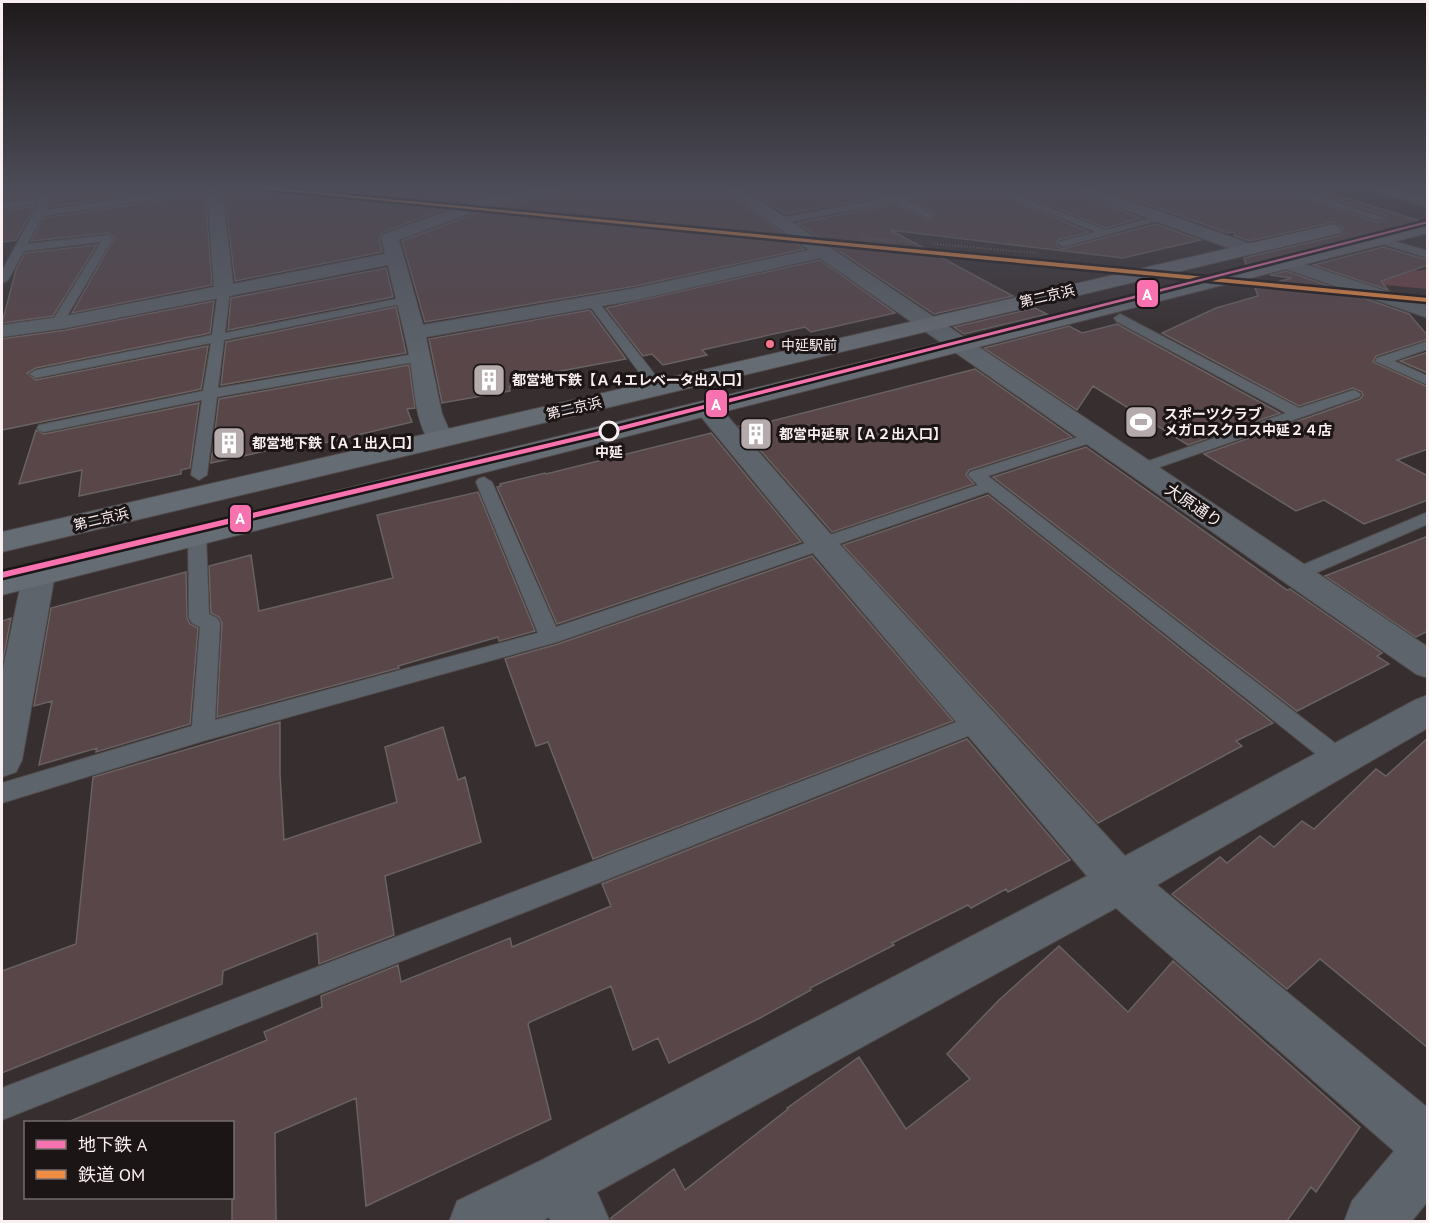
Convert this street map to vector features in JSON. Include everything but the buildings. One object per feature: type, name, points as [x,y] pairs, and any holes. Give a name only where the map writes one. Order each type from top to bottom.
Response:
[{"type":"highway","name":"第二京浜","points":[[2,542],[1248,249],[1274,245]]},
{"type":"highway","name":"第二京浜","points":[[2,584],[1289,264],[1338,245]]},
{"type":"street","points":[[220,245],[224,291]]},
{"type":"street","points":[[391,245],[420,357],[430,414],[440,440]]},
{"type":"street","name":"大原通り","points":[[814,245],[1428,665]]},
{"type":"street","points":[[1237,245],[1248,249]]},
{"type":"street","points":[[414,333],[593,302],[823,252]]},
{"type":"street","points":[[2,331],[57,323],[394,258]]},
{"type":"street","points":[[1289,264],[1428,312]]},
{"type":"street","points":[[707,408],[823,545],[1120,882],[1428,1144]]},
{"type":"street","points":[[2,760],[6,719],[39,574]]},
{"type":"street","points":[[478,1221],[571,1201],[1120,882],[1428,711]]},
{"type":"street","points":[[1373,1221],[1428,1155]]},
{"type":"lane","points":[[2,280],[6,263],[23,245]]},
{"type":"lane","points":[[21,248],[46,245]]},
{"type":"lane","points":[[57,323],[104,245]]},
{"type":"lane","points":[[1410,245],[1428,255]]},
{"type":"lane","points":[[199,475],[224,291]]},
{"type":"lane","points":[[36,374],[406,300]]},
{"type":"lane","points":[[593,302],[658,388]]},
{"type":"lane","points":[[1119,318],[1299,414]]},
{"type":"lane","points":[[1428,345],[1382,361],[1428,381]]},
{"type":"lane","points":[[44,428],[210,394],[420,357]]},
{"type":"lane","points":[[1140,468],[1354,394]]},
{"type":"lane","points":[[1094,437],[976,475],[1340,760]]},
{"type":"lane","points":[[484,482],[550,637]]},
{"type":"lane","points":[[2,792],[203,732],[550,637],[990,486]]},
{"type":"lane","points":[[1295,575],[1428,517]]},
{"type":"lane","points":[[197,535],[199,618],[210,623],[203,732]]},
{"type":"lane","points":[[2,1104],[980,722]]},
{"type":"path","points":[[942,245],[1041,254]]},
{"type":"shaded area","points":[[1374,257],[1418,271],[1427,269],[1427,289],[1365,283],[1330,271]]},
{"type":"metro line","name":"A","points":[[2,575],[618,429],[1338,245]]},
{"type":"rail line","name":"OM","points":[[844,245],[1428,300]]},
{"type":"place","name":"中延駅前","points":[[770,344]]},
{"type":"place","name":"都営地下鉄【Ａ４エレベータ出入口】","points":[[489,380]]},
{"type":"place","name":"スポーツクラブ メガロスクロス中延２４店","points":[[1141,422]]},
{"type":"place","name":"中延","points":[[609,431]]},
{"type":"place","name":"都営中延駅【Ａ２出入口】","points":[[756,434]]},
{"type":"place","name":"都営地下鉄【Ａ１出入口】","points":[[229,443]]}]
